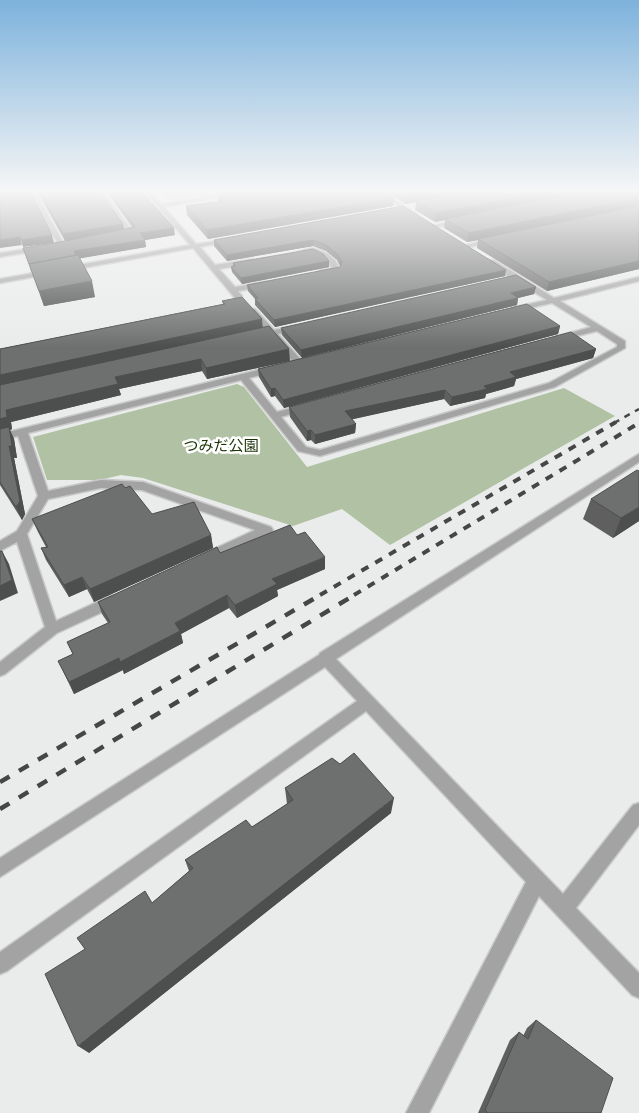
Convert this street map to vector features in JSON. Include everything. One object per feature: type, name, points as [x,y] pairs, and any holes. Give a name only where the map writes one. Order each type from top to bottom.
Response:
[{"type":"street","points":[[0,437],[294,364],[271,333],[191,243]]},
{"type":"street","points":[[0,281],[210,243]]},
{"type":"street","points":[[461,243],[474,251]]},
{"type":"street","points":[[466,246],[481,243]]},
{"type":"street","points":[[53,247],[71,244]]},
{"type":"street","points":[[0,255],[44,248]]},
{"type":"street","points":[[294,253],[313,250],[319,252],[335,265],[336,269],[317,273]]},
{"type":"street","points":[[243,377],[302,449],[320,453],[552,384],[621,348],[622,343],[482,257]]},
{"type":"street","points":[[213,268],[258,260]]},
{"type":"street","points":[[506,280],[515,278]]},
{"type":"street","points":[[505,312],[639,279]]},
{"type":"street","points":[[233,290],[270,282]]},
{"type":"street","points":[[252,337],[308,324]]},
{"type":"street","points":[[550,341],[598,328]]},
{"type":"street","points":[[275,415],[313,405]]},
{"type":"street","points":[[22,431],[44,496]]},
{"type":"street","points":[[0,868],[639,457]]},
{"type":"street","points":[[0,547],[21,534],[44,496],[101,484],[143,486],[267,530],[195,563]]},
{"type":"street","points":[[21,534],[52,629]]},
{"type":"street","points":[[0,670],[52,629],[124,596]]},
{"type":"street","points":[[325,658],[639,988]]},
{"type":"street","points":[[0,964],[367,702]]},
{"type":"street","points":[[564,908],[639,811]]},
{"type":"street","points":[[417,1113],[537,880]]},
{"type":"green space","name":"つみだ公園","points":[[237,384],[244,387],[307,467],[564,388],[615,416],[390,545],[342,509],[293,526],[143,478],[121,475],[100,480],[47,480],[33,437]]},
{"type":"building","points":[[54,243],[126,243],[74,251],[76,255],[29,264],[23,248]]},
{"type":"building","points":[[217,243],[296,243],[227,255]]},
{"type":"building","points":[[321,243],[462,243],[506,270],[274,320],[255,299],[258,298],[247,285],[340,267],[342,262],[337,254]]},
{"type":"building","points":[[485,243],[639,243],[639,261],[549,282]]},
{"type":"building","points":[[313,249],[323,254],[329,261],[241,278],[231,267],[235,266],[233,263]]},
{"type":"building","points":[[78,255],[92,281],[39,291],[29,264]]},
{"type":"building","points":[[516,275],[536,287],[511,293],[518,298],[301,350],[281,328]]},
{"type":"building","points":[[242,297],[262,319],[0,375],[0,349],[225,304],[222,301]]},
{"type":"building","points":[[527,304],[560,326],[283,400],[275,388],[271,389],[258,369]]},
{"type":"building","points":[[269,326],[289,349],[206,368],[201,359],[115,377],[118,384],[6,410],[7,417],[0,419],[0,385]]},
{"type":"building","points":[[571,332],[596,349],[510,372],[516,377],[484,386],[487,389],[452,397],[445,390],[345,411],[356,424],[315,435],[311,430],[307,431],[289,407]]},
{"type":"building","points":[[9,427],[12,446],[9,446],[20,501],[16,507],[0,482],[0,429]]},
{"type":"building","points":[[637,470],[639,471],[639,507],[621,518],[591,499]]},
{"type":"building","points":[[122,484],[125,488],[130,486],[152,514],[194,502],[211,535],[90,589],[82,577],[64,585],[41,548],[48,547],[32,519]]},
{"type":"building","points":[[290,525],[297,535],[305,532],[325,557],[272,579],[277,584],[235,605],[227,595],[175,623],[180,631],[120,662],[119,658],[69,682],[58,661],[73,654],[67,642],[110,622],[98,602],[217,547],[220,553]]},
{"type":"building","points":[[0,551],[2,551],[12,580],[0,586]]},
{"type":"building","points":[[354,753],[394,798],[78,1046],[45,974],[85,949],[77,938],[145,891],[152,903],[193,868],[185,860],[246,820],[252,827],[293,800],[285,788],[332,758],[340,764]]},
{"type":"building","points":[[536,1020],[613,1078],[601,1113],[488,1113],[485,1110],[519,1032],[528,1039]]},
{"type":"railway","points":[[614,423],[639,409]]},
{"type":"railway","points":[[320,595],[616,422]]},
{"type":"railway","points":[[354,595],[639,423]]},
{"type":"railway","points":[[0,782],[322,594]]},
{"type":"railway","points":[[0,809],[356,594]]}]
